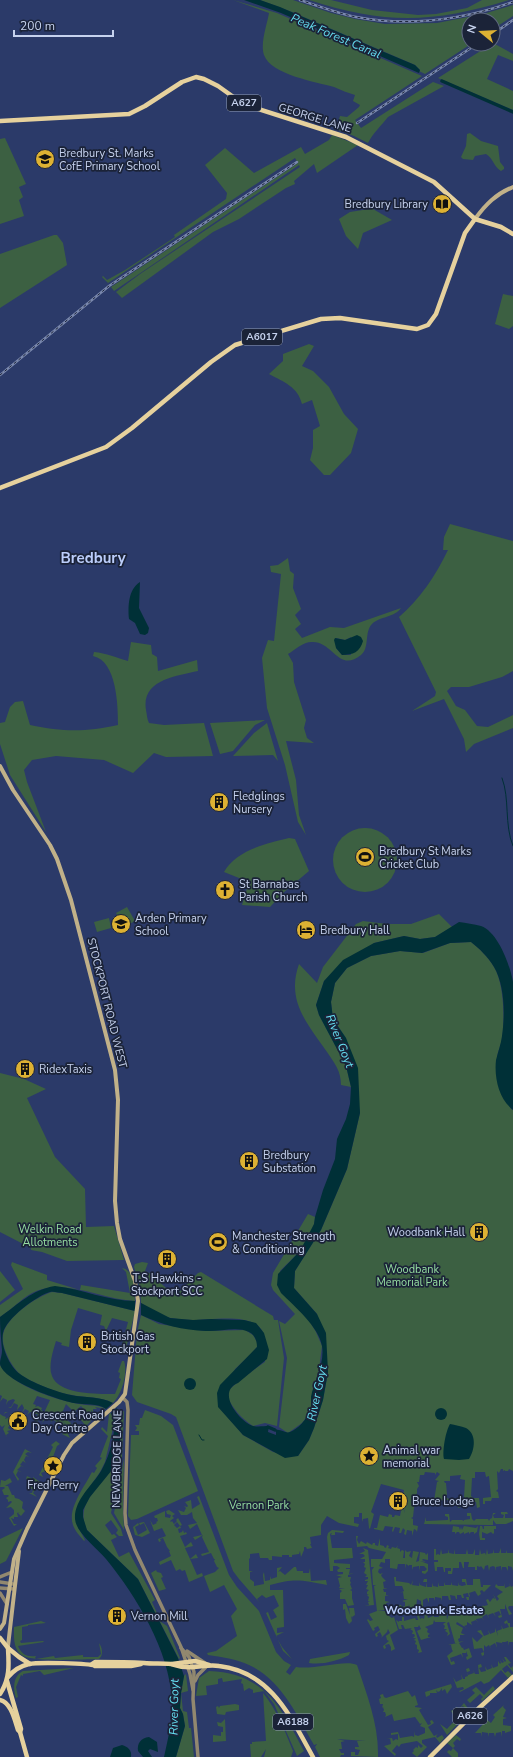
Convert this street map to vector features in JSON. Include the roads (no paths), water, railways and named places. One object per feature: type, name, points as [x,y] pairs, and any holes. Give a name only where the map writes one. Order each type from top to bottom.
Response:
[{"type":"main road","name":"GEORGE LANE","points":[[0,121],[129,114],[145,106],[186,79],[196,77],[218,86],[239,101],[252,107],[346,137],[360,143],[434,182],[475,219]]},
{"type":"main road","points":[[475,219],[492,198],[502,191],[513,187]]},
{"type":"main road","name":"A627","points":[[475,219],[513,234]]},
{"type":"main road","name":"A6017","points":[[0,488],[106,447],[211,362],[235,345],[322,319],[340,318],[417,329],[428,325],[436,314],[465,233],[475,219]]},
{"type":"main road","name":"STOCKPORT ROAD WEST","points":[[0,766],[20,802],[55,854],[71,900],[99,1006],[117,1082],[115,1201],[120,1239],[128,1263]]},
{"type":"main road","name":"NEWBRIDGE LANE","points":[[123,1398],[126,1392],[129,1359],[137,1317],[137,1292],[135,1281],[128,1263]]},
{"type":"main road","points":[[20,1732],[20,1725],[8,1679],[8,1647],[14,1558],[29,1524],[70,1446],[123,1398]]},
{"type":"main road","points":[[12,1584],[19,1549]]},
{"type":"main road","points":[[0,1629],[4,1623],[6,1604],[12,1589]]},
{"type":"main road","points":[[0,1638],[19,1657],[30,1664]]},
{"type":"main road","name":"A6188","points":[[181,1665],[189,1662],[200,1661],[209,1665],[245,1672],[263,1683],[287,1712],[313,1757]]},
{"type":"main road","name":"A6188","points":[[8,1679],[17,1668],[30,1664],[92,1664],[95,1666],[121,1667],[144,1664],[172,1664],[191,1667],[209,1665]]},
{"type":"main road","name":"A626","points":[[430,1757],[478,1709],[513,1677]]},
{"type":"main road","points":[[0,1694],[8,1679]]},
{"type":"main road","points":[[0,1700],[8,1706],[20,1732],[27,1757]]},
{"type":"street","name":"NEWBRIDGE LANE","points":[[123,1398],[127,1402],[128,1410],[125,1513],[127,1530],[194,1674],[193,1690],[198,1757]]},
{"type":"street","points":[[0,1577],[12,1572]]},
{"type":"street","points":[[0,1582],[12,1584]]},
{"type":"street","points":[[0,1588],[12,1589]]},
{"type":"street","points":[[0,1593],[6,1604]]},
{"type":"street","points":[[181,1647],[209,1665],[198,1675],[193,1690]]},
{"type":"water","points":[[244,0],[260,0],[280,7],[415,65],[420,70],[419,73],[281,13]]},
{"type":"water","points":[[140,582],[139,608],[149,628],[148,633],[145,635],[140,634],[135,623],[129,619],[131,594],[136,585]]},
{"type":"water","points":[[357,635],[361,637],[363,641],[360,648],[356,652],[342,655],[336,648],[335,638],[345,640]]},
{"type":"water","name":"River Goyt","points":[[459,922],[481,926],[493,935],[506,958],[511,975],[513,982],[513,1110],[504,1100],[498,1088],[496,1074],[496,1060],[502,1039],[504,1019],[502,992],[498,975],[492,963],[484,953],[471,942],[450,943],[422,953],[400,951],[371,956],[347,968],[335,983],[331,1002],[333,1019],[346,1038],[358,1068],[360,1113],[347,1169],[321,1230],[295,1271],[294,1288],[317,1314],[326,1333],[328,1372],[323,1400],[309,1440],[298,1456],[285,1458],[243,1435],[218,1407],[217,1393],[220,1385],[257,1347],[254,1336],[249,1332],[239,1329],[211,1331],[181,1328],[165,1324],[141,1315],[141,1303],[170,1318],[193,1320],[244,1320],[256,1323],[264,1333],[269,1350],[267,1359],[232,1387],[229,1393],[229,1399],[232,1406],[236,1413],[247,1423],[253,1426],[269,1426],[268,1432],[276,1435],[276,1430],[290,1432],[296,1429],[304,1421],[311,1408],[312,1391],[321,1366],[323,1353],[322,1346],[320,1339],[311,1324],[281,1293],[277,1285],[278,1274],[300,1251],[314,1224],[323,1190],[335,1159],[337,1139],[346,1119],[350,1104],[351,1087],[346,1066],[319,1015],[316,1005],[324,981],[343,960],[374,943],[404,936],[420,939],[435,937]]},
{"type":"water","points":[[55,1286],[115,1299],[135,1301],[135,1311],[62,1293],[50,1292],[37,1298],[22,1309],[5,1327],[2,1338],[4,1350],[16,1371],[30,1380],[66,1394],[98,1398],[113,1403],[106,1409],[95,1405],[78,1404],[66,1401],[32,1389],[11,1377],[3,1370],[0,1364],[2,1350],[0,1317],[32,1294]]},
{"type":"water","points":[[192,1378],[195,1379],[195,1389],[188,1390],[185,1389],[184,1382],[185,1379]]},
{"type":"water","name":"River Goyt","points":[[117,1408],[120,1419],[120,1441],[115,1462],[112,1470],[90,1497],[83,1510],[83,1517],[87,1530],[138,1579],[178,1658],[184,1676],[180,1708],[183,1714],[185,1726],[176,1757],[164,1757],[169,1736],[172,1700],[170,1681],[158,1643],[150,1625],[129,1590],[106,1559],[79,1530],[75,1519],[75,1512],[80,1499],[101,1471],[110,1451],[114,1427],[111,1413]]},
{"type":"water","points":[[439,1408],[443,1408],[447,1414],[443,1420],[439,1420],[435,1416],[435,1412]]},
{"type":"water","points":[[450,1424],[466,1428],[472,1434],[474,1447],[469,1459],[444,1459],[445,1441]]},
{"type":"water","points":[[149,1737],[157,1742],[158,1752],[150,1749],[148,1751],[152,1757],[143,1757],[138,1751],[138,1746],[142,1740]]},
{"type":"water","points":[[122,1745],[129,1749],[131,1752],[131,1757],[110,1757],[113,1748]]},
{"type":"waterway","name":"Peak Forest Canal","points":[[442,81],[513,112]]},
{"type":"waterway","points":[[502,778],[506,794],[510,838],[513,846]]},
{"type":"waterway","points":[[268,1427],[275,1430]]},
{"type":"waterway","points":[[199,1435],[202,1440],[204,1440]]},
{"type":"railway","points":[[300,0],[356,17],[396,21],[435,20],[455,17],[513,2]]},
{"type":"railway","points":[[501,28],[513,20]]},
{"type":"railway","points":[[357,123],[465,52]]},
{"type":"railway","points":[[0,375],[109,286],[297,162]]},
{"type":"place","name":"Bredbury St. Marks CofE Primary School","points":[[45,159]]},
{"type":"place","name":"Bredbury Library","points":[[442,204]]},
{"type":"place","name":"Fledglings Nursery","points":[[219,802]]},
{"type":"place","name":"Bredbury St Marks Cricket Club","points":[[365,857]]},
{"type":"place","name":"St Barnabas Parish Church","points":[[225,890]]},
{"type":"place","name":"Arden Primary School","points":[[121,924]]},
{"type":"place","name":"Bredbury Hall","points":[[306,930]]},
{"type":"place","name":"RidexTaxis","points":[[25,1069]]},
{"type":"place","name":"Bredbury Substation","points":[[249,1161]]},
{"type":"place","name":"Woodbank Hall","points":[[479,1232]]},
{"type":"place","name":"Manchester Strength & Conditioning","points":[[218,1242]]},
{"type":"place","name":"T.S Hawkins - Stockport SCC","points":[[167,1259]]},
{"type":"place","name":"British Gas Stockport","points":[[87,1342]]},
{"type":"place","name":"Crescent Road Day Centre","points":[[18,1421]]},
{"type":"place","name":"Animal war memorial","points":[[369,1456]]},
{"type":"place","name":"Fred Perry","points":[[53,1466]]},
{"type":"place","name":"Bruce Lodge","points":[[398,1501]]},
{"type":"place","name":"Vernon Mill","points":[[117,1616]]},
{"type":"district","name":"Bredbury","points":[[93,558]]},
{"type":"district","name":"Woodbank Estate","points":[[434,1610]]},
{"type":"park label","name":"Welkin Road Allotments","points":[[50,1235]]},
{"type":"park label","name":"Woodbank Memorial Park","points":[[412,1275]]},
{"type":"park label","name":"Vernon Park","points":[[259,1505]]}]
